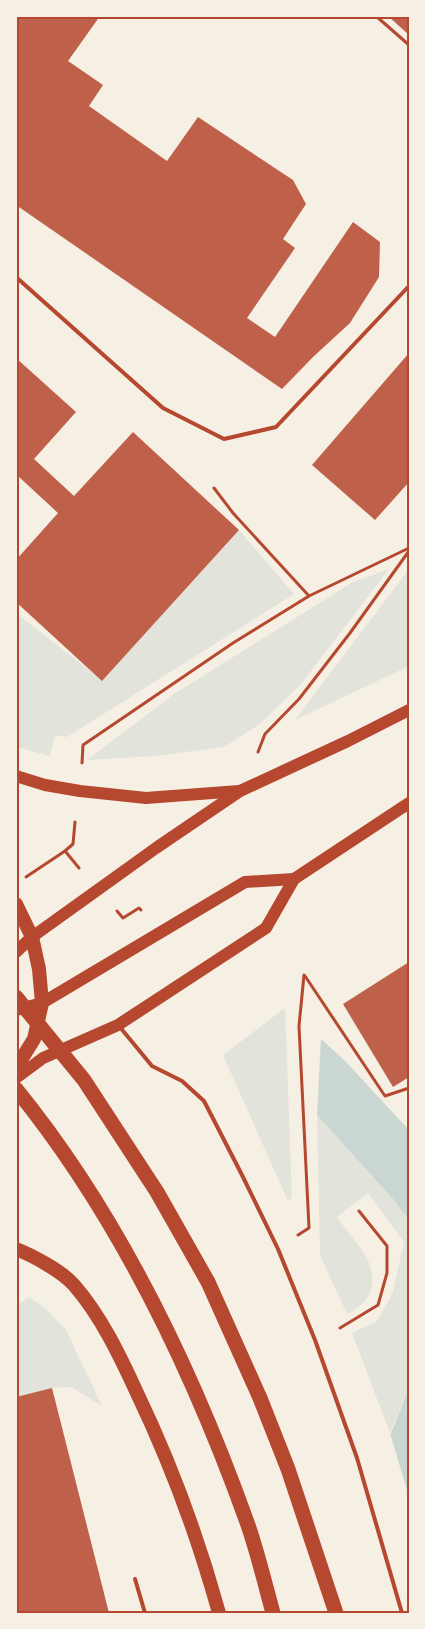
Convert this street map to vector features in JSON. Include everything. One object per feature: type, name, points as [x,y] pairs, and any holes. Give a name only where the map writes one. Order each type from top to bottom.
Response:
[{"type":"highway","points":[[16,904],[32,937],[40,969],[42,1003],[34,1039],[16,1068]]},
{"type":"highway","points":[[16,997],[84,1080],[157,1192],[208,1282],[256,1389],[288,1468],[336,1613]]},
{"type":"highway","points":[[16,1089],[45,1124],[105,1218],[143,1284],[175,1348],[208,1419],[249,1527],[274,1613]]},
{"type":"highway","points":[[16,1250],[58,1272],[73,1284],[91,1307],[117,1350],[154,1429],[187,1510],[219,1613]]},
{"type":"main road","points":[[16,952],[32,937],[156,848],[240,791],[348,741],[409,710]]},
{"type":"main road","points":[[16,776],[44,785],[146,798],[240,791]]},
{"type":"main road","points":[[16,1078],[43,1058],[118,1025],[266,928],[294,879],[409,803]]},
{"type":"main road","points":[[16,1010],[42,1003],[245,882],[294,879]]},
{"type":"lane","points":[[16,278],[163,408],[224,439],[276,427],[409,286]]},
{"type":"lane","points":[[118,1025],[130,1042],[152,1066],[182,1081],[204,1101],[278,1249],[315,1340],[357,1458],[402,1613]]},
{"type":"lane","points":[[135,1580],[145,1613]]},
{"type":"path","points":[[376,16],[409,45]]},
{"type":"path","points":[[214,488],[233,513],[309,596]]},
{"type":"path","points":[[81,766],[82,745],[233,643],[309,596],[409,550]]},
{"type":"path","points":[[240,791],[265,734],[299,699],[350,633],[409,550]]},
{"type":"path","points":[[25,878],[73,844],[75,822]]},
{"type":"path","points":[[65,851],[82,871]]},
{"type":"path","points":[[115,908],[123,918],[139,908],[143,914]]},
{"type":"path","points":[[296,1236],[309,1228],[299,1026],[304,975],[384,1096],[409,1088]]},
{"type":"path","points":[[340,1328],[378,1305],[387,1273],[387,1246],[359,1211]]},
{"type":"shaded area","points":[[239,530],[294,594],[67,737],[55,735],[50,756],[16,747],[16,613],[102,680]]},
{"type":"shaded area","points":[[389,569],[301,684],[260,724],[224,747],[155,756],[87,760],[174,694],[353,582]]},
{"type":"shaded area","points":[[409,569],[409,666],[295,720]]},
{"type":"shaded area","points":[[285,1008],[292,1197],[288,1201],[223,1055]]},
{"type":"shaded area","points":[[321,1039],[346,1062],[409,1130],[409,1220],[393,1199],[317,1115]]},
{"type":"shaded area","points":[[317,1115],[393,1199],[409,1220],[409,1388],[390,1433],[352,1333],[377,1321],[392,1295],[404,1242],[368,1193],[337,1217],[367,1258],[372,1271],[372,1287],[366,1300],[355,1310],[347,1314],[320,1255]]},
{"type":"shaded area","points":[[29,1297],[45,1308],[66,1330],[102,1406],[71,1387],[52,1388],[16,1397],[16,1306]]},
{"type":"shaded area","points":[[409,1388],[409,1592],[375,1474]]},
{"type":"pier","points":[[390,1433],[409,1497],[409,1594],[398,1588],[375,1542],[369,1507],[373,1473]]},
{"type":"building","points":[[16,16],[100,16],[68,61],[103,85],[89,106],[167,161],[198,117],[293,180],[306,204],[283,239],[295,248],[247,318],[275,337],[353,222],[380,242],[379,277],[350,323],[282,389],[16,205]]},
{"type":"building","points":[[388,16],[409,16],[409,35]]},
{"type":"building","points":[[409,353],[409,482],[375,520],[312,465]]},
{"type":"building","points":[[16,358],[76,412],[34,459],[74,496],[133,432],[239,530],[102,681],[16,602],[16,560],[58,513],[18,476],[16,478]]},
{"type":"building","points":[[409,962],[409,1077],[393,1087],[343,1004]]},
{"type":"building","points":[[52,1388],[109,1613],[16,1613],[16,1397]]}]
